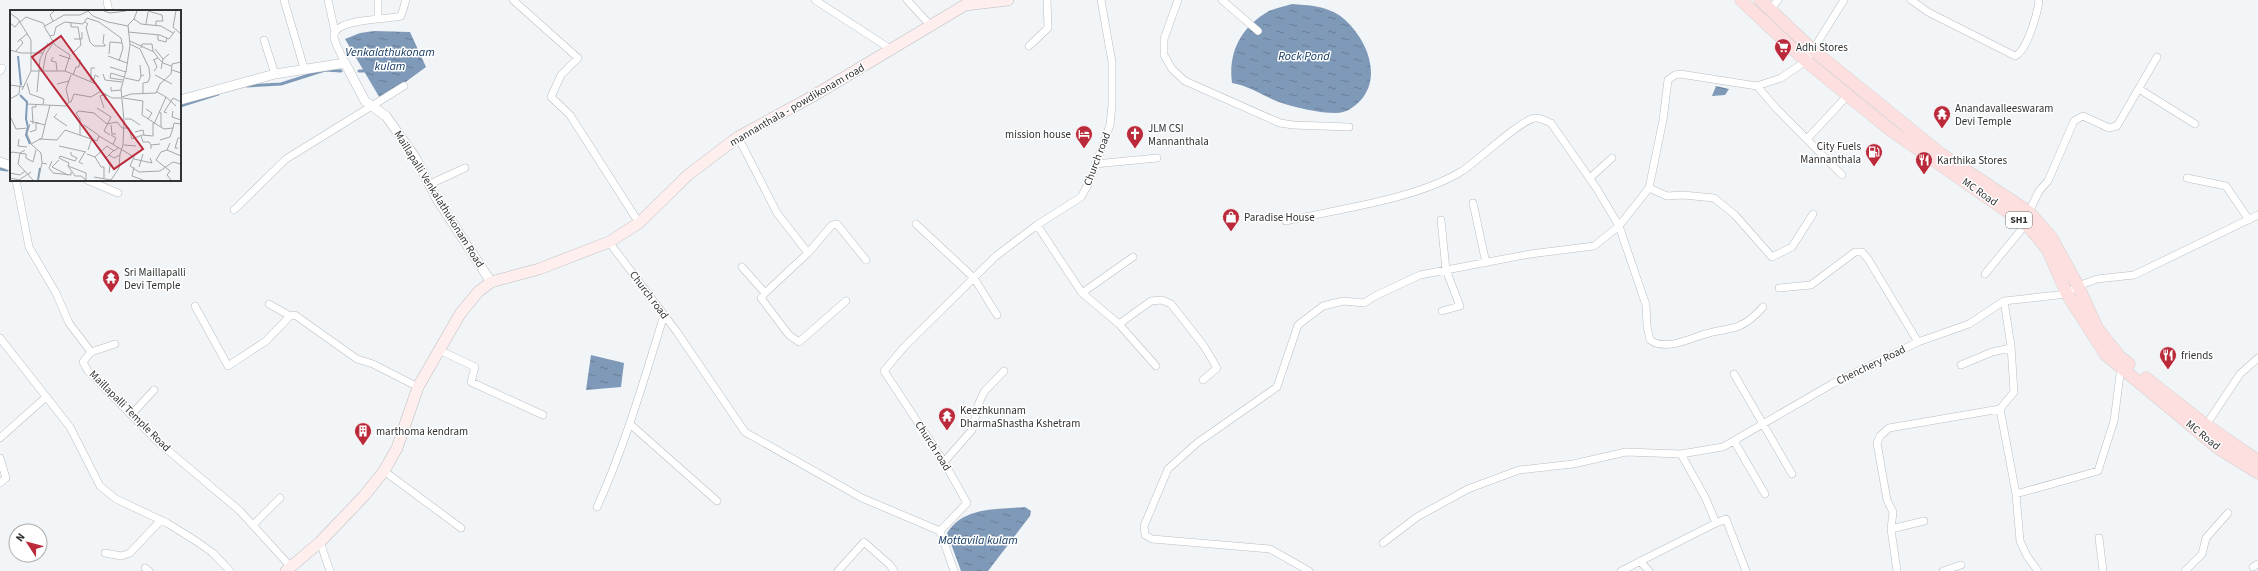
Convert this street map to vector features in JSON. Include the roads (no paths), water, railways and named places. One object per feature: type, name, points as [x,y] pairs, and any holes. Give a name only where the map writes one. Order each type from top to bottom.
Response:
[{"type":"main road","name":"mannanthala - powdikonam road","points":[[288,568],[320,542],[364,496],[384,471],[396,448],[418,387],[469,302],[491,282],[539,269],[609,242],[639,223],[688,176],[738,137],[892,50],[965,5],[1008,0]]},
{"type":"main road","name":"MC Road","points":[[1741,0],[1806,61],[1889,129],[2028,218],[2048,250],[2067,294],[2106,355],[2218,448],[2258,473]]},
{"type":"main road","name":"MC Road","points":[[1760,0],[1814,51],[1941,154],[2028,218],[2051,237],[2078,286],[2098,328],[2120,357],[2206,425],[2258,461]]},
{"type":"street","points":[[284,0],[304,68]]},
{"type":"street","points":[[181,100],[275,74],[304,68],[346,63],[334,38],[335,32],[328,0]]},
{"type":"street","points":[[378,0],[378,18]]},
{"type":"street","points":[[335,32],[340,26],[378,18],[401,16],[406,0]]},
{"type":"street","points":[[513,0],[578,58],[561,75],[551,97],[570,115],[639,223]]},
{"type":"street","points":[[815,0],[892,50]]},
{"type":"street","points":[[907,0],[931,26]]},
{"type":"street","points":[[1029,46],[1048,28],[1047,0]]},
{"type":"street","name":"Church road","points":[[609,242],[664,316],[745,432],[862,498],[940,531],[967,503],[944,462],[884,371],[905,346],[996,256],[1037,225],[1081,197],[1089,183],[1110,125],[1112,105],[1112,62],[1101,0]]},
{"type":"street","points":[[1178,0],[1164,39],[1164,55],[1172,69],[1185,81],[1280,123],[1293,125],[1349,127]]},
{"type":"street","points":[[1222,0],[1258,31]]},
{"type":"street","points":[[1770,10],[1778,0]]},
{"type":"street","points":[[1309,571],[1270,549],[1152,539],[1145,535],[1144,526],[1163,476],[1168,469],[1197,443],[1277,387],[1298,325],[1323,306],[1343,301],[1364,302],[1420,275],[1486,262],[1594,246],[1620,226],[1649,188],[1667,96],[1666,83],[1671,77],[1680,74],[1757,86],[1781,78],[1806,61],[1814,51],[1844,0]]},
{"type":"street","points":[[1912,0],[1928,12],[2015,56],[2020,53],[2036,20],[2039,0]]},
{"type":"street","points":[[106,2],[109,10]]},
{"type":"street","points":[[264,40],[275,74]]},
{"type":"street","points":[[1985,274],[2028,218],[2039,191],[2048,181],[2074,120],[2083,116],[2109,128],[2115,127],[2120,123],[2156,57]]},
{"type":"street","name":"Maillapalli Venkalathukonam Road","points":[[346,63],[365,101],[372,108],[386,116],[416,157],[437,199],[491,282]]},
{"type":"street","points":[[234,210],[286,159],[372,108],[404,86]]},
{"type":"street","points":[[1757,86],[1775,107],[1808,138],[1842,175]]},
{"type":"street","points":[[2139,89],[2196,124]]},
{"type":"street","points":[[1808,138],[1848,95]]},
{"type":"street","points":[[1286,221],[1365,204],[1423,189],[1443,181],[1462,171],[1514,130],[1535,118],[1551,123],[1590,178],[1620,226],[1646,305],[1648,334],[1654,342],[1665,344],[1678,342],[1740,326],[1754,317],[1763,307]]},
{"type":"street","points":[[738,137],[777,213],[808,253]]},
{"type":"street","points":[[1095,164],[1157,158]]},
{"type":"street","points":[[1590,178],[1612,158]]},
{"type":"street","points":[[0,162],[10,166]]},
{"type":"street","points":[[430,184],[465,168]]},
{"type":"street","points":[[2187,178],[2226,186],[2248,220]]},
{"type":"street","points":[[16,181],[29,247],[56,293],[69,323],[91,352],[115,344]]},
{"type":"street","points":[[89,181],[118,193]]},
{"type":"street","points":[[1649,188],[1667,196],[1683,195],[1714,198],[1735,215],[1772,257],[1792,247],[1813,214]]},
{"type":"street","points":[[1473,203],[1486,262]]},
{"type":"street","points":[[2067,294],[2078,286],[2097,279],[2134,275],[2258,216]]},
{"type":"street","points":[[1441,220],[1446,270],[1460,306],[1442,311]]},
{"type":"street","points":[[846,301],[799,342],[789,334],[761,298],[808,253],[832,225],[837,224],[866,260]]},
{"type":"street","points":[[916,224],[974,278],[997,315]]},
{"type":"street","points":[[1037,225],[1082,293],[1118,324],[1156,366]]},
{"type":"street","points":[[1779,288],[1811,285],[1855,252],[1862,252],[1868,259],[1918,342]]},
{"type":"street","points":[[1082,293],[1133,257]]},
{"type":"street","points":[[742,267],[765,293]]},
{"type":"street","name":"Chenchery Road","points":[[1383,543],[1417,517],[1468,489],[1520,470],[1573,464],[1626,452],[1681,454],[1723,447],[1764,425],[1832,384],[1918,342],[1969,324],[2004,301],[2067,294]]},
{"type":"street","points":[[1118,324],[1151,301],[1162,300],[1171,304],[1204,346],[1217,368],[1203,380]]},
{"type":"street","points":[[1897,571],[1891,529],[1893,512],[1887,500],[1877,443],[1883,431],[1889,428],[2000,409],[2014,392],[2011,348],[2004,301]]},
{"type":"street","points":[[269,304],[290,316],[299,317],[357,359],[373,364],[418,387]]},
{"type":"street","points":[[195,306],[228,366],[266,341],[290,316]]},
{"type":"street","points":[[597,507],[610,478],[630,424],[664,316]]},
{"type":"street","points":[[0,338],[70,427],[100,486],[116,499],[161,520],[213,553],[230,571]]},
{"type":"street","points":[[1960,365],[1992,352],[2011,348]]},
{"type":"street","points":[[439,350],[474,367],[471,382],[543,415]]},
{"type":"street","name":"Maillapalli Temple Road","points":[[91,352],[83,362],[86,366],[131,415],[253,525],[288,568]]},
{"type":"street","points":[[2206,425],[2240,374],[2258,358]]},
{"type":"street","points":[[2016,494],[2098,471],[2114,421],[2121,367]]},
{"type":"street","points":[[944,462],[972,430],[979,403],[984,392],[1004,371]]},
{"type":"street","points":[[1734,374],[1792,474]]},
{"type":"street","points":[[131,415],[154,390]]},
{"type":"street","points":[[0,438],[46,397]]},
{"type":"street","points":[[2000,409],[2016,494],[2020,541],[2026,556],[2038,571]]},
{"type":"street","points":[[630,424],[717,501]]},
{"type":"street","points":[[1734,441],[1765,494]]},
{"type":"street","points":[[1681,454],[1705,496],[1716,523]]},
{"type":"street","points":[[0,458],[6,478],[0,483]]},
{"type":"street","points":[[384,471],[461,528]]},
{"type":"street","points":[[253,525],[280,498]]},
{"type":"street","points":[[2185,571],[2202,554],[2206,538],[2228,513]]},
{"type":"street","points":[[1621,571],[1726,519],[1746,571]]},
{"type":"street","points":[[105,553],[121,556],[130,553],[143,542],[161,520]]},
{"type":"street","points":[[1891,529],[1924,521]]},
{"type":"street","points":[[940,531],[954,571]]},
{"type":"street","points":[[2099,538],[2103,571]]},
{"type":"street","points":[[320,542],[330,571]]},
{"type":"street","points":[[838,571],[864,542],[890,569]]},
{"type":"street","points":[[1640,561],[1649,571]]},
{"type":"street","points":[[1943,571],[1961,565]]},
{"type":"water","name":"Rock Pond","points":[[1292,4],[1316,6],[1334,12],[1348,23],[1357,33],[1363,44],[1371,67],[1370,79],[1367,91],[1360,101],[1349,110],[1336,113],[1300,108],[1279,102],[1239,84],[1232,83],[1232,61],[1238,41],[1244,33],[1259,17],[1269,11]]},
{"type":"water","name":"Venkalathukonam kulam","points":[[374,31],[410,32],[426,67],[381,100],[345,39],[360,33]]},
{"type":"water","points":[[1716,86],[1729,89],[1725,95],[1712,96]]},
{"type":"water","points":[[591,355],[624,363],[621,387],[586,390]]},
{"type":"water","name":"Mottavila kulam","points":[[1025,507],[1031,511],[1030,516],[988,571],[961,571],[947,533],[954,524],[962,518],[982,511]]},
{"type":"waterway","points":[[247,86],[281,84],[325,70],[341,71]]},
{"type":"waterway","points":[[359,71],[367,71]]},
{"type":"waterway","points":[[181,106],[218,94]]},
{"type":"waterway","points":[[0,169],[7,170]]},
{"type":"place","name":"Adhi Stores","points":[[1783,62]]},
{"type":"place","name":"Anandavalleeswaram Devi Temple","points":[[1942,129]]},
{"type":"place","name":"mission house","points":[[1084,149]]},
{"type":"place","name":"JLM CSI Mannanthala","points":[[1135,149]]},
{"type":"place","name":"City Fuels Mannanthala","points":[[1874,167]]},
{"type":"place","name":"Karthika Stores","points":[[1924,175]]},
{"type":"place","name":"Paradise House","points":[[1231,232]]},
{"type":"place","name":"Sri Maillapalli Devi Temple","points":[[111,293]]},
{"type":"place","name":"friends","points":[[2168,370]]},
{"type":"place","name":"Keezhkunnam DharmaShastha Kshetram","points":[[947,431]]},
{"type":"place","name":"marthoma kendram","points":[[363,446]]}]
